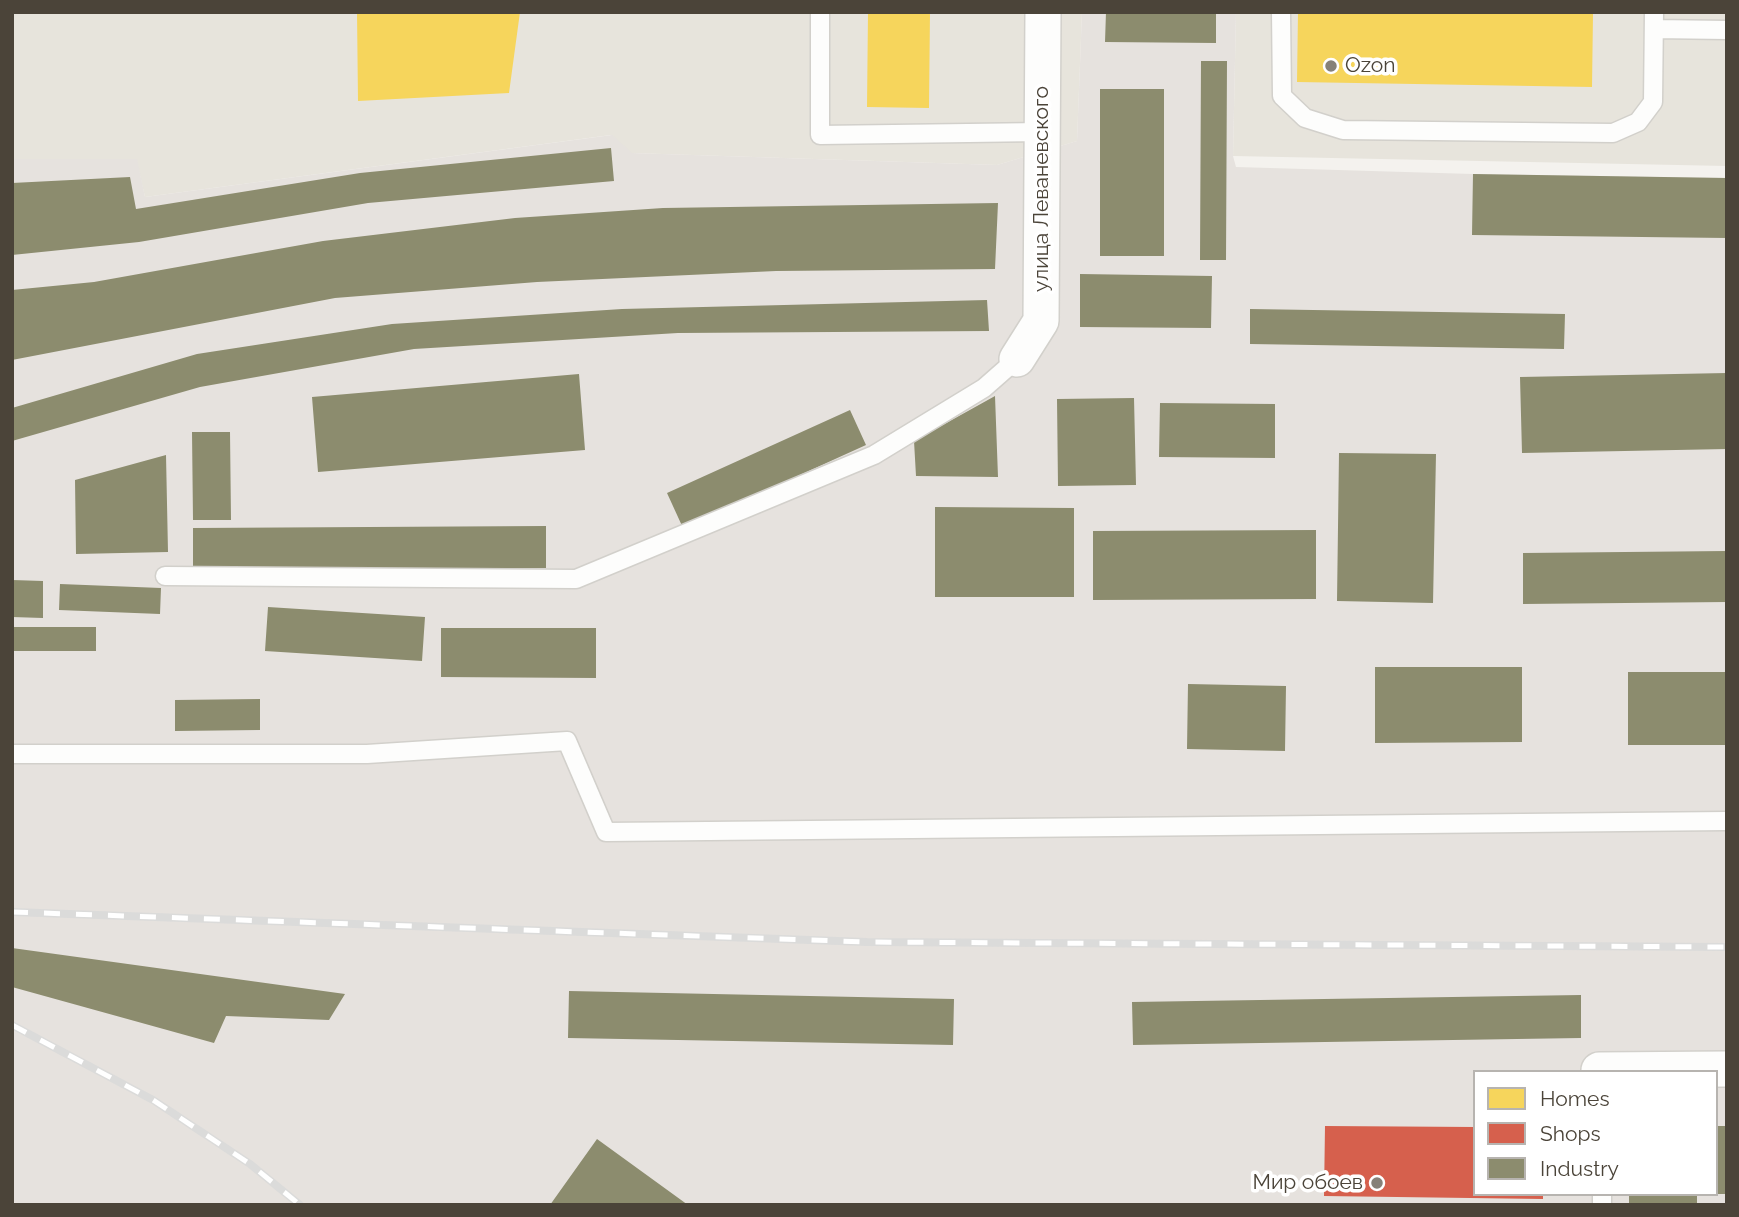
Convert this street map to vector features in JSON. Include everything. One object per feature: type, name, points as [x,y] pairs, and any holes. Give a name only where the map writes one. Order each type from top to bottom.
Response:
[{"type":"street","name":"улица Леваневского","points":[[1017,359],[1041,321],[1043,12]]},
{"type":"street","points":[[1663,1070],[1727,1069]]},
{"type":"lane","points":[[820,12],[820,135],[1042,132]]},
{"type":"lane","points":[[1281,12],[1282,96],[1305,118],[1343,130],[1613,134],[1638,122],[1653,102],[1654,20],[1727,30]]},
{"type":"lane","points":[[165,576],[576,579],[874,455],[984,388],[1017,359]]},
{"type":"lane","points":[[12,754],[368,754],[568,741],[606,832],[1727,821]]},
{"type":"shaded area","points":[[12,12],[1082,12],[1077,141],[997,165],[631,153],[611,135],[145,197],[136,159],[12,159]]},
{"type":"shaded area","points":[[1082,12],[1236,12],[1233,156],[1236,167],[1727,178],[1727,1205],[12,1205],[12,159],[137,159],[145,197],[612,135],[632,153],[997,165],[1077,141]]},
{"type":"shaded area","points":[[1236,12],[1727,12],[1727,166],[1233,156]]},
{"type":"building: Homes","points":[[357,12],[520,12],[509,93],[358,101]]},
{"type":"building: Homes","points":[[868,12],[930,12],[929,108],[867,107]]},
{"type":"building: Homes","points":[[1298,12],[1593,14],[1592,87],[1297,82]]},
{"type":"building: Shops","points":[[1325,1126],[1473,1127],[1473,1196],[1543,1196],[1543,1199],[1324,1196]]},
{"type":"building: Industry","points":[[1106,12],[1216,12],[1216,43],[1105,42]]},
{"type":"building: Industry","points":[[1201,61],[1227,61],[1226,260],[1200,260]]},
{"type":"building: Industry","points":[[1100,89],[1164,89],[1164,256],[1100,256]]},
{"type":"building: Industry","points":[[611,148],[614,181],[368,203],[139,242],[12,255],[12,183],[130,177],[136,209],[360,173]]},
{"type":"building: Industry","points":[[1473,174],[1727,178],[1727,238],[1472,235]]},
{"type":"building: Industry","points":[[998,203],[995,269],[776,271],[537,282],[335,298],[12,360],[12,290],[94,282],[323,241],[515,218],[663,208]]},
{"type":"building: Industry","points":[[1080,274],[1212,276],[1211,328],[1080,327]]},
{"type":"building: Industry","points":[[987,300],[989,331],[678,333],[414,349],[200,387],[12,441],[12,408],[197,354],[392,324],[622,309]]},
{"type":"building: Industry","points":[[1250,309],[1565,314],[1564,349],[1250,344]]},
{"type":"building: Industry","points":[[1727,373],[1727,449],[1522,453],[1520,377]]},
{"type":"building: Industry","points":[[579,374],[585,450],[318,472],[312,397]]},
{"type":"building: Industry","points":[[995,396],[998,477],[916,476],[914,441]]},
{"type":"building: Industry","points":[[1134,398],[1136,485],[1058,486],[1057,399]]},
{"type":"building: Industry","points":[[1160,403],[1275,404],[1275,458],[1159,457]]},
{"type":"building: Industry","points":[[850,410],[866,445],[683,528],[667,493]]},
{"type":"building: Industry","points":[[192,432],[230,432],[231,520],[193,520]]},
{"type":"building: Industry","points":[[1339,453],[1436,454],[1433,603],[1337,601]]},
{"type":"building: Industry","points":[[166,455],[168,552],[76,554],[75,480]]},
{"type":"building: Industry","points":[[935,507],[1074,508],[1074,597],[935,597]]},
{"type":"building: Industry","points":[[546,526],[546,568],[193,570],[193,528]]},
{"type":"building: Industry","points":[[1316,530],[1316,599],[1093,600],[1093,531]]},
{"type":"building: Industry","points":[[1727,551],[1727,602],[1523,604],[1523,553]]},
{"type":"building: Industry","points":[[12,580],[43,581],[43,618],[12,617]]},
{"type":"building: Industry","points":[[60,584],[161,588],[160,614],[59,610]]},
{"type":"building: Industry","points":[[268,607],[425,617],[422,661],[265,651]]},
{"type":"building: Industry","points":[[12,627],[96,627],[96,651],[12,651]]},
{"type":"building: Industry","points":[[441,628],[596,628],[596,678],[441,677]]},
{"type":"building: Industry","points":[[1375,667],[1522,667],[1522,742],[1375,743]]},
{"type":"building: Industry","points":[[1628,672],[1727,672],[1727,745],[1628,745]]},
{"type":"building: Industry","points":[[1188,684],[1286,686],[1285,751],[1187,749]]},
{"type":"building: Industry","points":[[260,699],[260,730],[175,731],[175,700]]},
{"type":"building: Industry","points":[[12,948],[345,994],[329,1020],[226,1016],[214,1043],[12,987]]},
{"type":"building: Industry","points":[[569,991],[954,999],[953,1045],[568,1038]]},
{"type":"building: Industry","points":[[1581,995],[1581,1038],[1133,1045],[1132,1002]]},
{"type":"building: Industry","points":[[1718,1126],[1727,1126],[1727,1194],[1718,1194]]},
{"type":"building: Industry","points":[[597,1139],[688,1205],[550,1205]]},
{"type":"building: Industry","points":[[1629,1196],[1697,1196],[1697,1205],[1629,1205]]},
{"type":"railway","points":[[12,912],[867,942],[1727,947]]},
{"type":"railway","points":[[12,1025],[153,1100],[250,1164],[300,1205]]},
{"type":"place","name":"Ozon","points":[[1331,66]]},
{"type":"place","name":"Мир обоев","points":[[1377,1183]]}]
